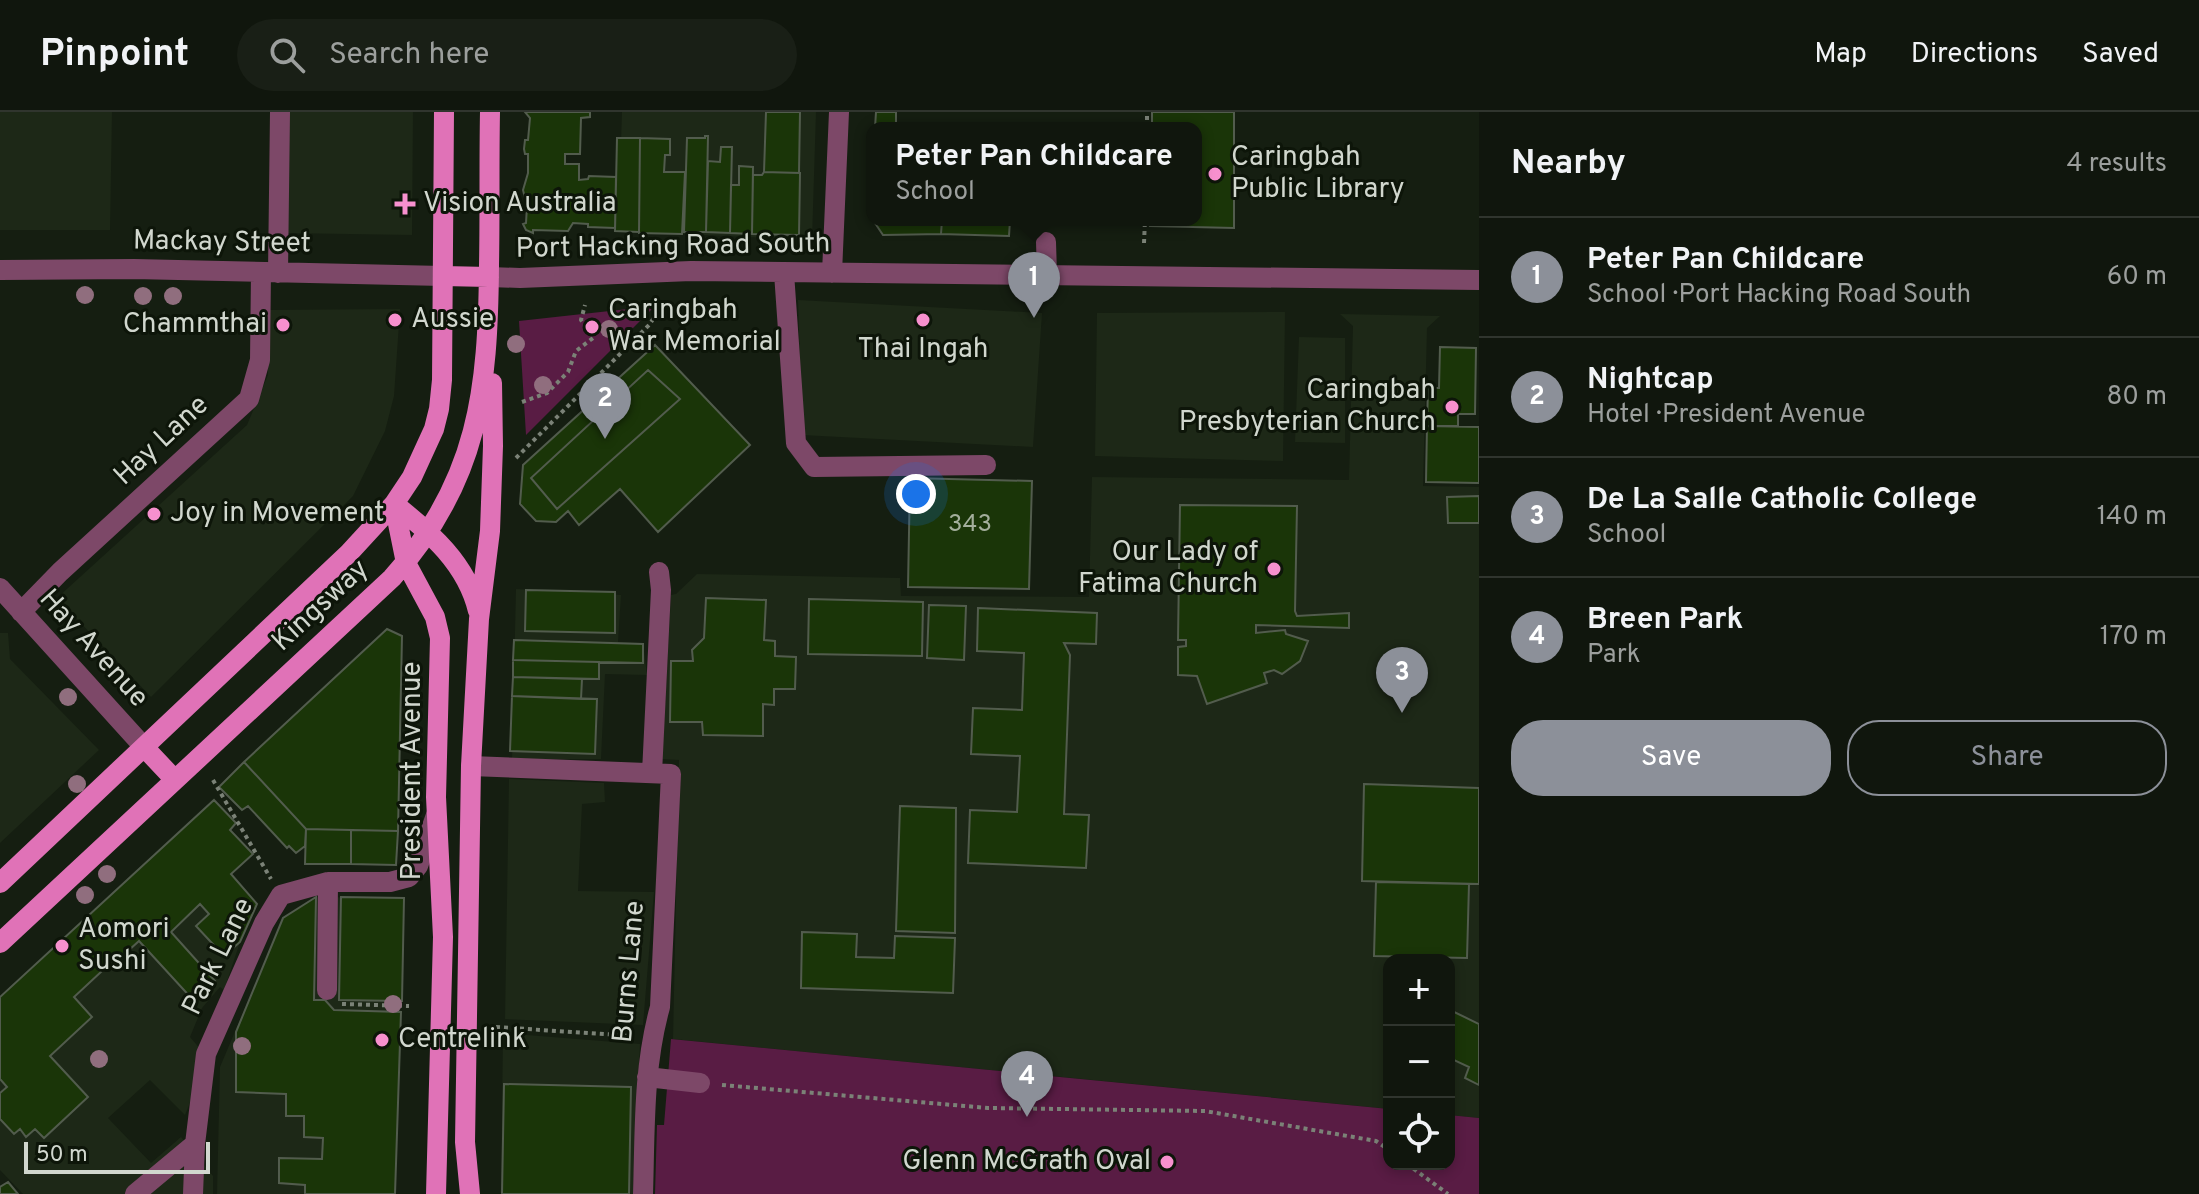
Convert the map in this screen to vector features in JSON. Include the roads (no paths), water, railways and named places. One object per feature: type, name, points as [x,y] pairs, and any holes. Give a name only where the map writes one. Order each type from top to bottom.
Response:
[{"type":"main road","name":"Kingsway","points":[[0,883],[349,553],[394,504],[425,452],[439,409],[442,380],[444,112]]},
{"type":"main road","name":"Kingsway","points":[[0,943],[406,563],[428,531],[457,481],[476,423],[486,371],[490,112]]},
{"type":"main road","name":"Port Hacking Road South","points":[[443,276],[489,284]]},
{"type":"main road","name":"President Avenue","points":[[470,1194],[465,1142],[471,766],[479,619],[487,569],[493,446],[489,284]]},
{"type":"main road","name":"President Avenue","points":[[394,504],[428,531],[467,580],[479,619]]},
{"type":"main road","name":"President Avenue","points":[[394,504],[406,563],[438,626],[436,815],[443,937],[436,1194]]},
{"type":"main road","points":[[144,747],[175,780]]},
{"type":"main road","points":[[437,764],[471,766]]},
{"type":"street","name":"Hay Lane","points":[[21,612],[60,572],[249,399],[260,360],[270,272],[280,112]]},
{"type":"street","points":[[832,273],[839,112]]},
{"type":"street","points":[[1046,242],[1047,274]]},
{"type":"street","name":"Mackay Street","points":[[0,270],[443,276]]},
{"type":"street","name":"Port Hacking Road South","points":[[489,284],[520,278],[691,271],[1479,280]]},
{"type":"street","points":[[784,273],[796,443],[814,467],[986,465]]},
{"type":"street","points":[[471,766],[652,773],[661,590],[659,572]]},
{"type":"street","name":"Hay Avenue","points":[[0,588],[144,747]]},
{"type":"street","name":"Burns Lane","points":[[643,1194],[647,1077],[660,1007],[671,774],[652,773]]},
{"type":"street","name":"Park Lane","points":[[193,1194],[195,1144],[206,1054],[264,923],[281,895],[328,882],[390,882],[409,877],[418,866],[436,815]]},
{"type":"street","points":[[327,990],[328,882]]},
{"type":"street","points":[[647,1077],[700,1083]]},
{"type":"street","points":[[135,1194],[195,1144]]},
{"type":"place","name":"Caringbah Public Library","points":[[1215,174]]},
{"type":"place","name":"Vision Australia","points":[[405,204]]},
{"type":"place","name":"Peter Pan Childcare","points":[[1034,318]]},
{"type":"place","name":"Aussie","points":[[395,320]]},
{"type":"place","name":"Thai Ingah","points":[[923,320]]},
{"type":"place","name":"Chammthai","points":[[283,325]]},
{"type":"place","name":"Caringbah War Memorial","points":[[592,327]]},
{"type":"place","name":"Caringbah Presbyterian Church","points":[[1452,407]]},
{"type":"place","name":"Nightcap","points":[[605,439]]},
{"type":"place","name":"Joy in Movement","points":[[154,514]]},
{"type":"place","name":"Our Lady of Fatima Church","points":[[1274,569]]},
{"type":"place","name":"De La Salle Catholic College","points":[[1402,713]]},
{"type":"place","name":"Aomori Sushi","points":[[62,946]]},
{"type":"place","name":"Centrelink","points":[[382,1040]]},
{"type":"place","name":"Breen Park","points":[[1027,1117]]},
{"type":"place","name":"Glenn McGrath Oval","points":[[1167,1162]]}]
